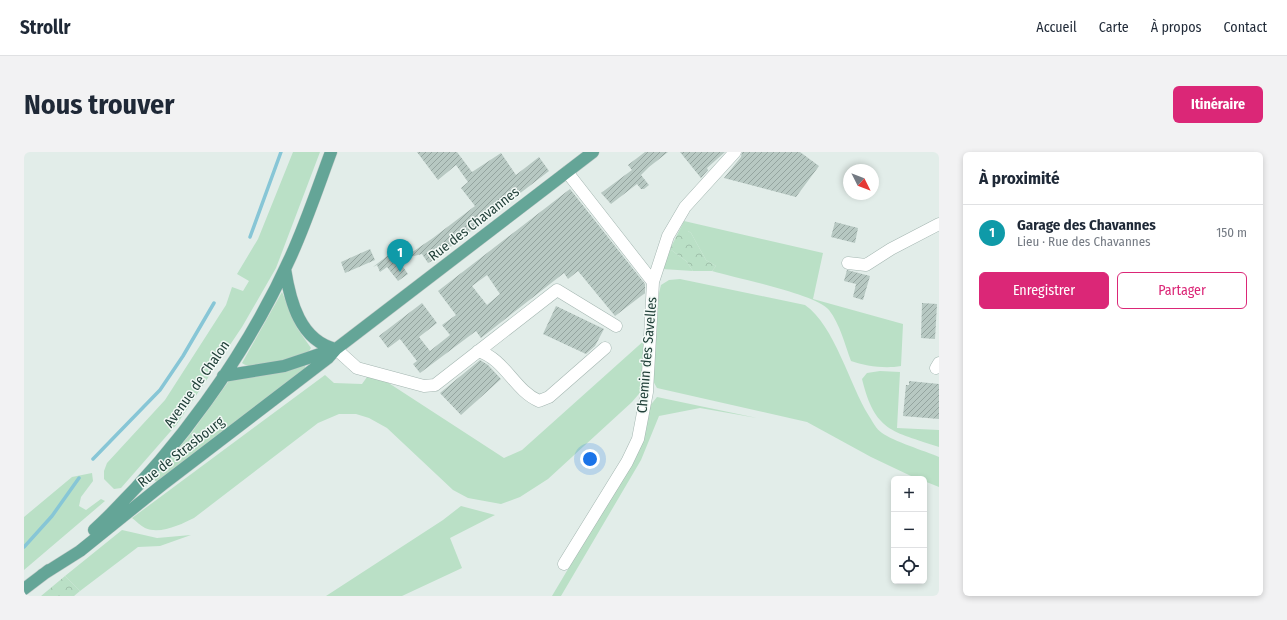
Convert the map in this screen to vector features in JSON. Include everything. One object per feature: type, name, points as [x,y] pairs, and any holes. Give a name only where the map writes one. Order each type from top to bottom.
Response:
[{"type":"main road","name":"Avenue de Chalon","points":[[24,590],[72,551],[124,502],[180,434],[223,376],[252,331],[285,269],[331,152]]},
{"type":"main road","name":"Rue des Chavannes","points":[[336,349],[593,152]]},
{"type":"main road","points":[[285,269],[291,299],[296,313],[303,325],[312,336],[324,346],[336,349]]},
{"type":"main road","points":[[223,376],[284,366],[336,349]]},
{"type":"main road","name":"Rue de Strasbourg","points":[[42,575],[80,551],[162,485],[328,358],[336,349]]},
{"type":"street","name":"Chemin des Savelles","points":[[564,564],[628,462],[638,439],[646,398],[653,282],[668,236],[685,207],[735,152]]},
{"type":"street","points":[[566,172],[653,282]]},
{"type":"street","points":[[848,263],[866,265],[891,249],[939,224]]},
{"type":"street","points":[[336,349],[357,368],[424,386],[436,386],[478,351],[557,290],[616,326]]},
{"type":"street","points":[[478,351],[488,354],[496,360],[530,397],[539,401],[549,397],[605,348]]},
{"type":"green space","points":[[293,152],[320,152],[276,268],[242,327],[177,424],[121,488],[114,489],[104,479],[104,471],[107,463],[165,400],[226,305],[232,287],[243,291],[249,281],[237,274],[258,239]]},
{"type":"green space","points":[[684,221],[823,253],[813,299],[903,324],[901,366],[875,366],[851,361],[842,335],[833,316],[829,310],[821,304],[792,292],[712,271],[716,266],[706,260],[691,233],[688,231],[679,231]]},
{"type":"green space","points":[[679,231],[688,231],[691,233],[706,260],[716,266],[712,271],[693,271],[686,261],[670,249]]},
{"type":"green space","points":[[670,249],[686,261],[693,271],[662,269]]},
{"type":"green space","points":[[680,279],[805,305],[816,314],[825,327],[841,356],[862,403],[878,430],[887,436],[939,457],[939,487],[927,482],[927,476],[911,476],[871,457],[807,422],[657,388],[653,381],[659,293],[661,285],[669,280]]},
{"type":"green space","points":[[282,292],[297,328],[311,348],[306,356],[273,364],[255,366],[242,363]]},
{"type":"green space","points":[[647,338],[644,388],[632,402],[548,479],[520,497],[501,504],[468,498],[453,490],[387,428],[369,418],[356,414],[339,414],[318,423],[194,518],[171,528],[151,530],[140,525],[132,518],[325,375],[334,383],[362,384],[367,377],[384,380],[504,458],[522,450]]},
{"type":"green space","points":[[304,365],[307,369],[159,484],[153,479],[192,432],[231,378]]},
{"type":"green space","points":[[880,371],[900,372],[897,428],[939,430],[939,447],[897,432],[880,420],[873,410],[862,379],[867,373]]},
{"type":"green space","points":[[657,397],[757,418],[700,408],[659,416],[641,460],[561,596],[552,596],[637,453],[649,414],[649,407]]},
{"type":"green space","points":[[92,473],[93,481],[81,497],[79,506],[86,510],[101,499],[105,501],[24,570],[24,517],[72,477]]},
{"type":"green space","points":[[461,506],[495,515],[450,538],[462,568],[402,596],[326,596],[443,520]]},
{"type":"green space","points":[[122,530],[157,538],[191,535],[160,546],[138,547],[80,591],[65,576]]},
{"type":"green space","points":[[65,576],[80,591],[74,596],[41,596]]},
{"type":"building","points":[[417,152],[457,152],[472,172],[501,153],[516,175],[539,157],[549,171],[432,261],[428,263],[422,254],[398,260],[408,274],[398,281],[387,267],[380,272],[377,265],[373,267],[400,246],[399,243],[408,241],[411,253],[475,206],[461,188],[468,182],[456,165],[438,180]]},
{"type":"building","points":[[645,152],[668,152],[641,175],[649,185],[644,189],[641,189],[637,184],[611,204],[601,193],[632,170],[628,165]]},
{"type":"building","points":[[680,152],[725,152],[707,168],[708,170],[701,178]]},
{"type":"building","points":[[742,152],[800,152],[819,166],[796,197],[724,178],[741,157]]},
{"type":"building","points":[[570,189],[645,284],[645,293],[615,316],[578,271],[568,279],[564,273],[481,338],[476,331],[420,373],[413,364],[417,361],[400,339],[388,348],[379,336],[422,303],[437,323],[419,337],[430,351],[450,335],[442,325],[456,315],[438,291]],"holes":[[[487,275],[500,294],[487,305],[472,286]]]},
{"type":"building","points":[[835,222],[858,228],[855,243],[831,237]]},
{"type":"building","points":[[370,249],[375,260],[345,273],[341,262]]},
{"type":"building","points":[[847,270],[870,276],[863,300],[853,297],[856,284],[844,281]]},
{"type":"building","points":[[922,303],[937,304],[935,339],[921,338]]},
{"type":"building","points":[[556,306],[604,329],[595,346],[586,354],[543,334]]},
{"type":"building","points":[[480,360],[488,365],[501,379],[461,415],[440,393]]},
{"type":"building","points":[[909,381],[939,384],[939,419],[903,416],[906,385],[909,385]]},
{"type":"waterway","points":[[250,237],[281,152]]},
{"type":"waterway","points":[[93,459],[160,390],[183,356],[214,303]]},
{"type":"waterway","points":[[24,547],[52,516],[79,478]]},
{"type":"place","name":"Garage des Chavannes","points":[[400,272]]}]
